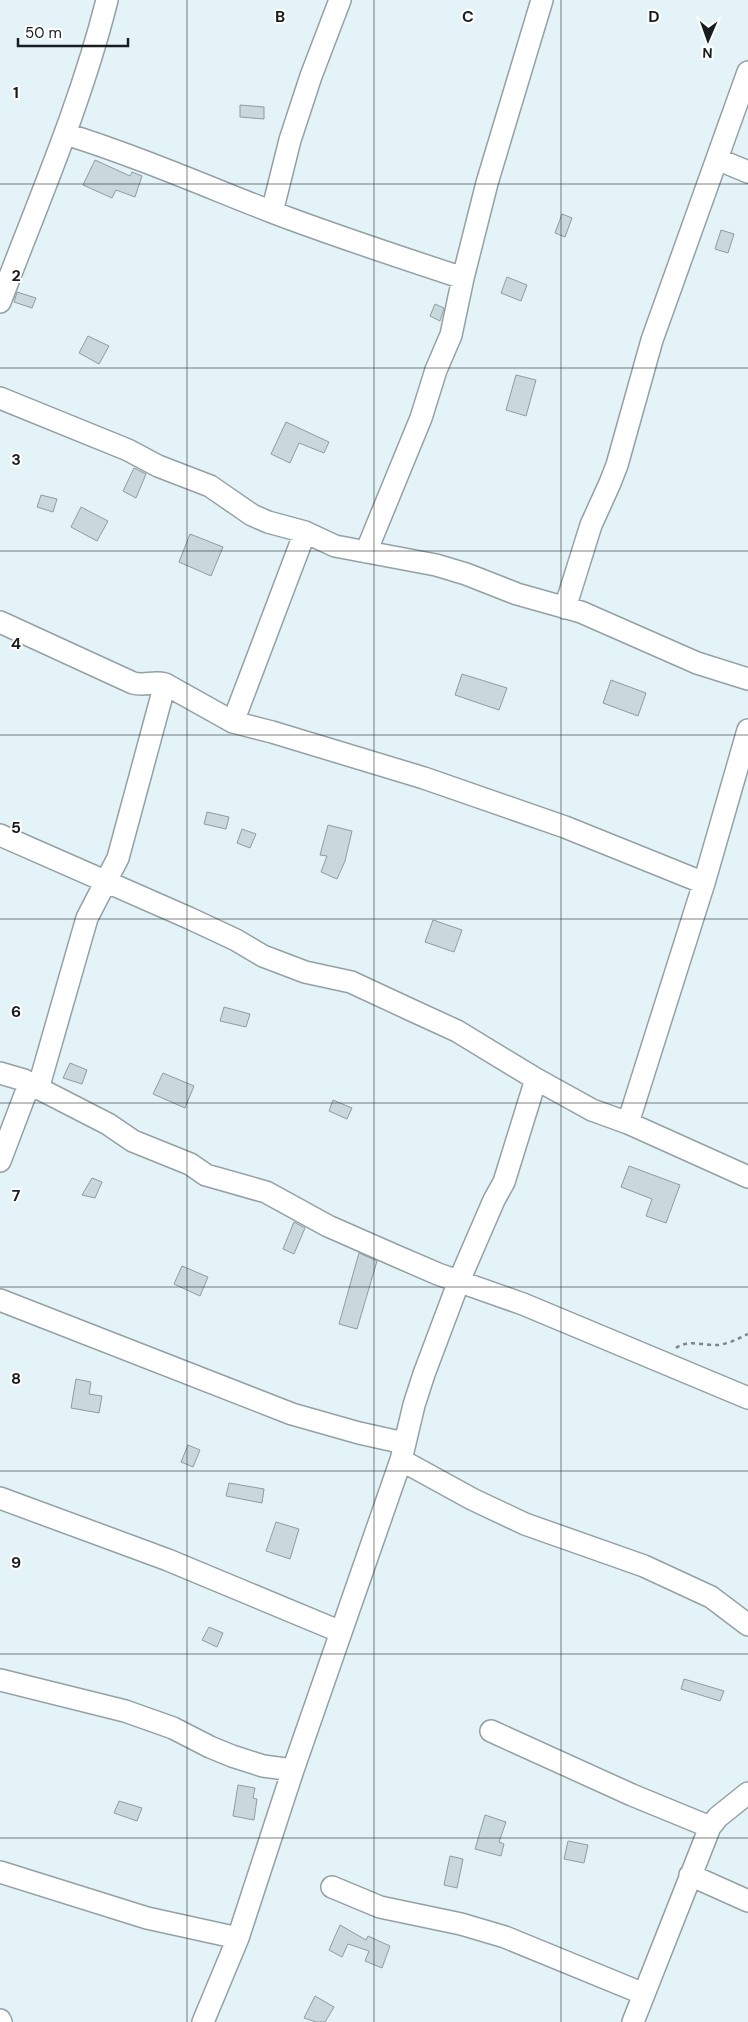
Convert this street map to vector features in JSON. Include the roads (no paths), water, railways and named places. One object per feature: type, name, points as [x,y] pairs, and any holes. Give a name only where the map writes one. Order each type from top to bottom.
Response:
[{"type":"street","points":[[0,302],[40,196],[66,134],[91,59],[107,0]]},
{"type":"street","points":[[272,212],[289,145],[308,84],[340,0]]},
{"type":"street","points":[[366,552],[421,418],[436,370],[451,335],[487,183],[542,0]]},
{"type":"street","points":[[565,608],[591,525],[617,465],[652,340],[748,72]]},
{"type":"street","points":[[66,134],[152,163],[272,212],[376,250],[463,278]]},
{"type":"street","points":[[717,159],[748,172]]},
{"type":"street","points":[[0,398],[128,450],[158,466],[210,486],[252,515],[268,522],[305,532],[335,546],[456,571],[517,594],[581,612],[697,663],[748,679]]},
{"type":"street","points":[[233,722],[305,532]]},
{"type":"street","points":[[0,622],[133,683],[140,685],[165,684],[233,722],[424,778],[565,827],[704,883]]},
{"type":"street","points":[[0,1161],[25,1095],[35,1087],[87,918],[118,858],[165,684]]},
{"type":"street","points":[[628,1123],[704,883],[748,730]]},
{"type":"street","points":[[0,834],[189,918],[236,940],[263,956],[305,972],[350,982],[417,1012],[457,1031],[536,1080],[592,1110],[628,1123],[748,1177]]},
{"type":"street","points":[[0,1072],[24,1080],[108,1124],[133,1141],[190,1164],[206,1175],[266,1192],[351,1237],[459,1281],[523,1304],[748,1398]]},
{"type":"street","points":[[203,2022],[238,1938],[293,1770],[403,1452],[424,1374],[459,1281],[494,1200],[504,1182],[536,1080]]},
{"type":"street","points":[[0,1300],[292,1414],[359,1433],[403,1452],[472,1499],[525,1524],[644,1566],[711,1597],[748,1625]]},
{"type":"street","points":[[0,1498],[168,1560],[341,1632]]},
{"type":"street","points":[[0,1680],[125,1711],[174,1728],[232,1756],[263,1766],[293,1770]]},
{"type":"street","points":[[490,1731],[632,1795],[710,1827]]},
{"type":"street","points":[[633,2022],[710,1827],[718,1817],[748,1793]]},
{"type":"street","points":[[0,1872],[147,1918],[238,1938]]},
{"type":"street","points":[[690,1874],[748,1901]]},
{"type":"street","points":[[332,1887],[380,1907],[461,1924],[505,1938],[644,1994]]}]
